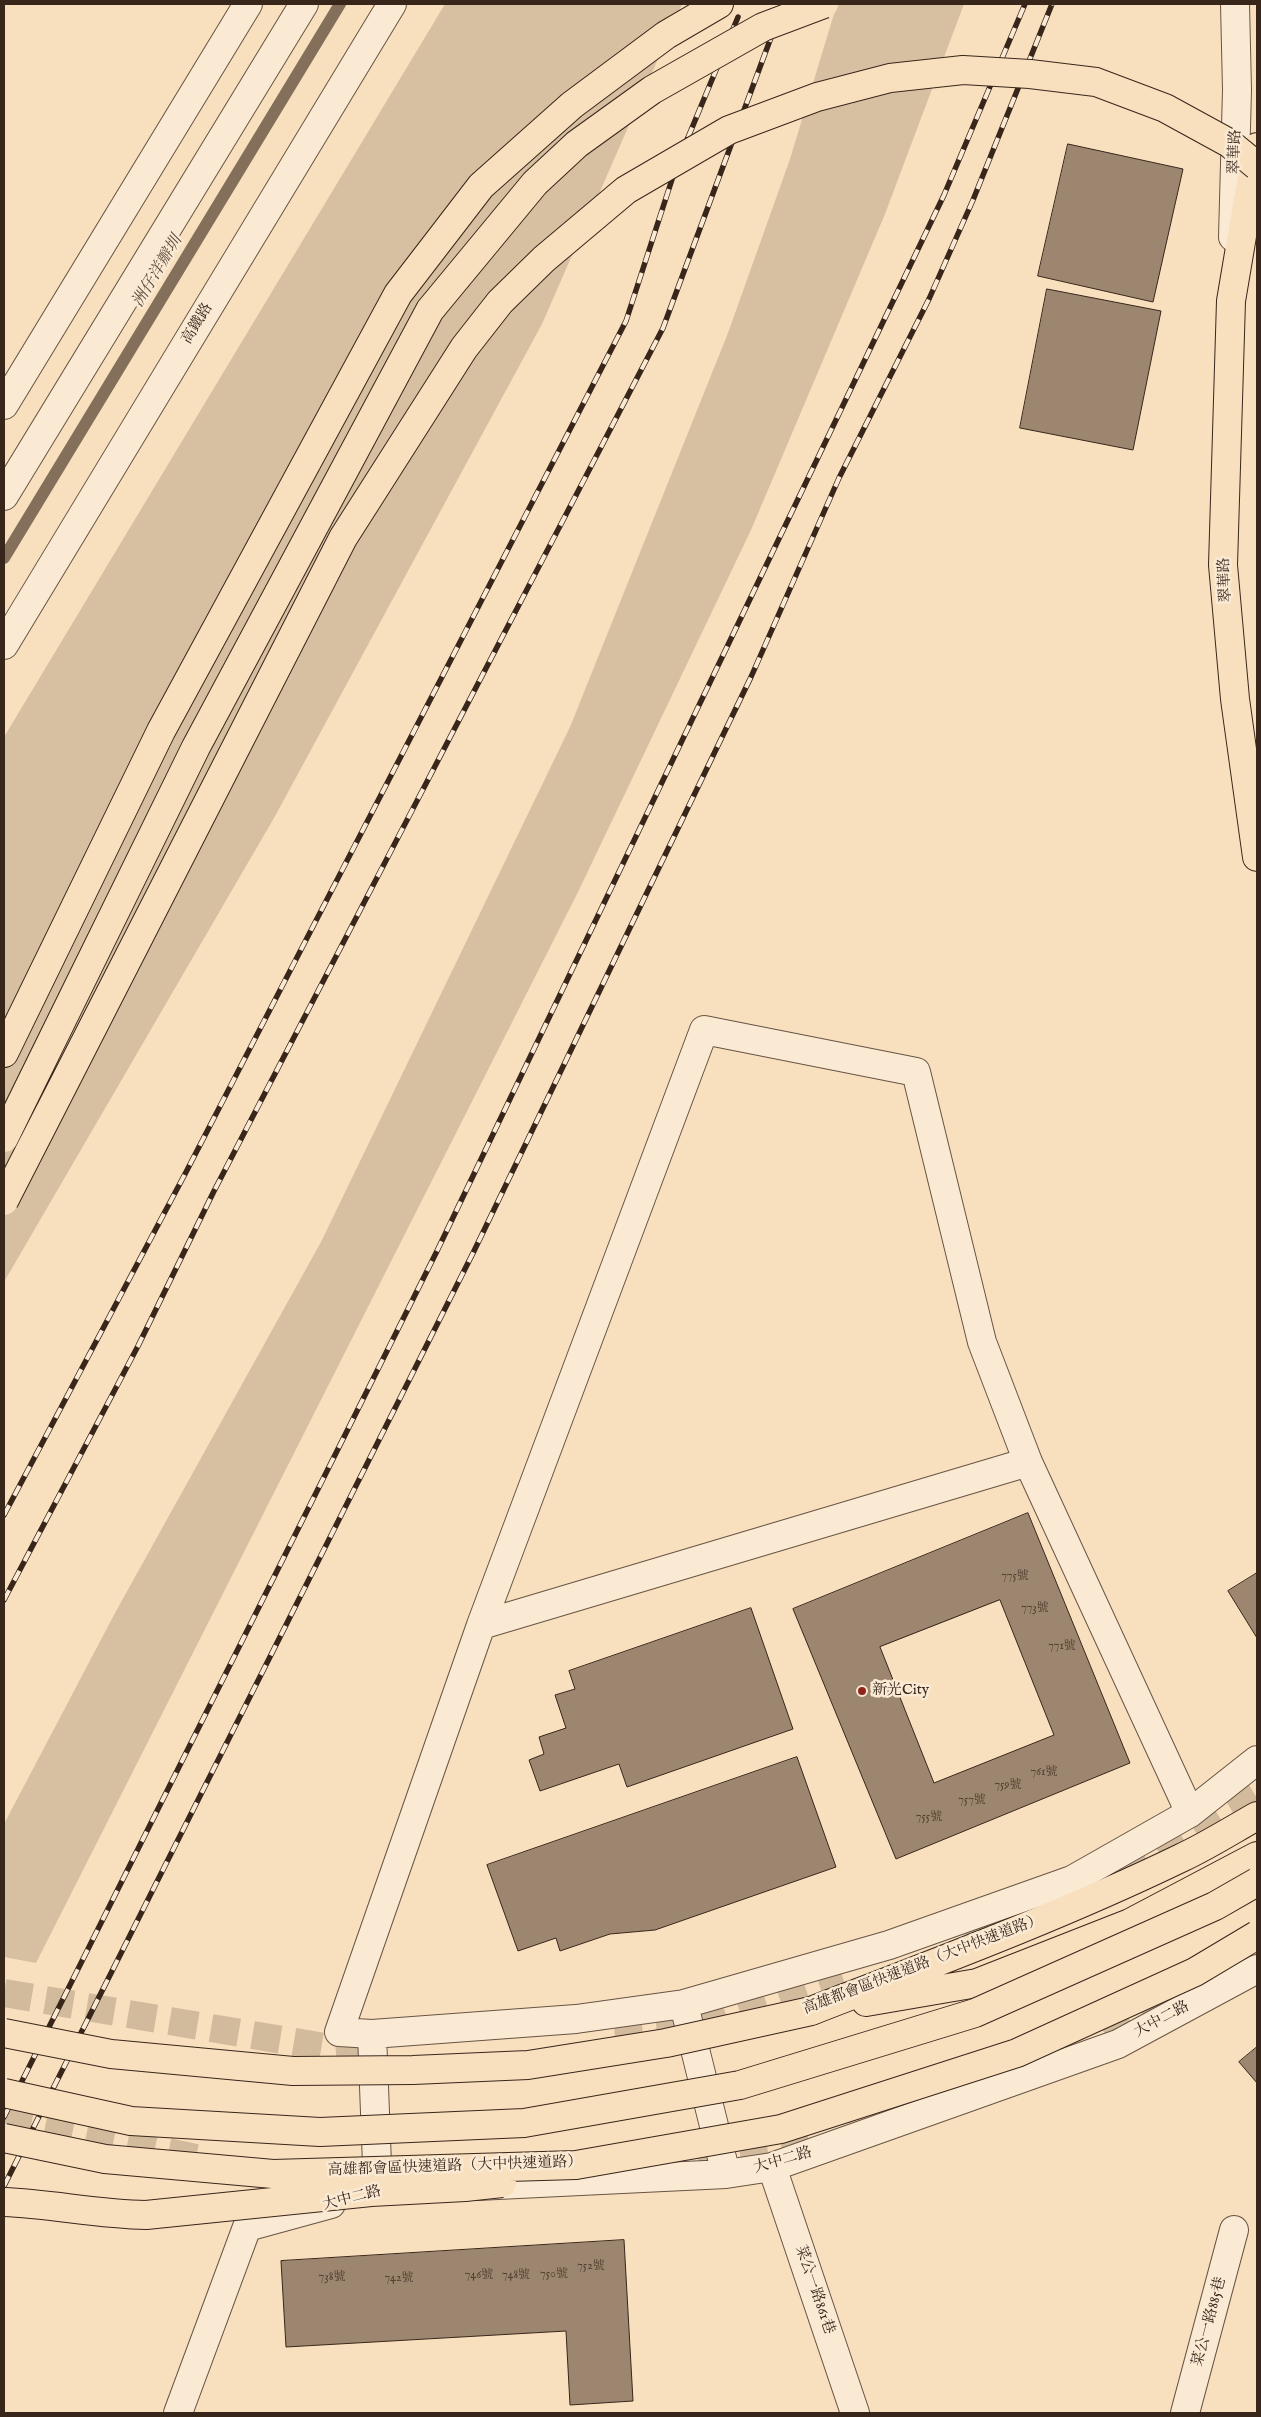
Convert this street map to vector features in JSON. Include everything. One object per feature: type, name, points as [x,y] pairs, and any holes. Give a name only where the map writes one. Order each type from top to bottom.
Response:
[{"type":"main road","points":[[4,1052],[161,731],[398,294],[481,186],[572,105],[666,35],[719,4]]},
{"type":"main road","points":[[4,1138],[196,747],[430,310],[535,183],[577,144],[652,90],[763,27],[824,4]]},
{"type":"main road","points":[[4,1201],[343,538],[464,348],[500,302],[544,258],[626,190],[729,130],[817,97],[890,78],[963,70],[1030,74],[1096,82],[1166,108],[1229,143],[1257,166]]},
{"type":"main road","name":"翠華路","points":[[1257,147],[1231,301],[1223,565],[1235,699],[1257,857]]},
{"type":"main road","name":"高雄都會區快速道路（大中快速道路）","points":[[4,2032],[111,2054],[294,2071],[413,2070],[528,2065],[666,2042],[811,2011],[969,1950],[1182,1858],[1257,1816]]},
{"type":"main road","points":[[811,2011],[977,1984],[1130,1923],[1257,1856]]},
{"type":"main road","points":[[4,2093],[131,2121],[310,2132],[524,2123],[740,2085],[976,2013],[1215,1906],[1257,1882]]},
{"type":"main road","name":"高雄都會區快速道路（大中快速道路）","points":[[4,2138],[105,2159],[273,2174],[576,2165],[781,2129],[1017,2054],[1195,1972],[1257,1935]]},
{"type":"main road","points":[[4,2202],[36,2204],[113,2214],[184,2212],[370,2192],[466,2188],[532,2179],[576,2165]]},
{"type":"street","points":[[4,405],[11,376],[248,4]]},
{"type":"street","points":[[4,496],[304,4]]},
{"type":"street","name":"高鐵路","points":[[4,644],[392,4]]},
{"type":"street","name":"翠華路","points":[[1231,301],[1237,90],[1235,4]]},
{"type":"street","points":[[1190,1813],[1028,1462],[982,1342],[916,1072],[704,1030],[481,1625],[339,2032],[372,2034],[576,2018],[684,2004],[889,1945],[1072,1880],[1190,1813],[1257,1760]]},
{"type":"street","points":[[481,1625],[1028,1462]]},
{"type":"street","name":"大中二路","points":[[178,2413],[247,2226],[378,2191],[726,2174],[772,2167],[1118,2044],[1257,1969]]},
{"type":"street","points":[[684,2004],[726,2174]]},
{"type":"street","points":[[372,2034],[378,2191]]},
{"type":"street","name":"菜公一路861巷","points":[[772,2167],[855,2413]]},
{"type":"street","name":"菜公一路885巷","points":[[1185,2413],[1234,2230]]},
{"type":"shaded area","points":[[445,4],[682,4],[542,324],[274,818],[4,1282],[4,737]]},
{"type":"shaded area","points":[[837,4],[964,4],[885,214],[751,530],[578,892],[36,1963],[4,1957],[4,1824],[115,1613],[321,1242],[570,727],[728,333],[790,159]]},
{"type":"building","points":[[1068,144],[1183,169],[1153,302],[1038,276]]},
{"type":"building","points":[[1047,289],[1161,311],[1133,450],[1020,428]]},
{"type":"building","name":"新光City","points":[[1028,1513],[1130,1763],[896,1859],[793,1609]],"holes":[[[1000,1600],[1054,1735],[934,1783],[880,1647]]]},
{"type":"building","points":[[1257,1573],[1257,1638],[1228,1591]]},
{"type":"building","points":[[751,1608],[793,1729],[627,1787],[619,1764],[540,1791],[529,1760],[544,1754],[539,1737],[566,1728],[555,1695],[575,1689],[569,1671]]},
{"type":"building","points":[[797,1757],[836,1867],[655,1930],[610,1934],[560,1951],[556,1938],[518,1951],[487,1865]]},
{"type":"building","points":[[1257,2047],[1257,2083],[1239,2062]]},
{"type":"building","points":[[624,2240],[633,2401],[570,2405],[566,2331],[286,2347],[281,2261]]},
{"type":"waterway","name":"洲仔洋瓣圳","points":[[4,558],[340,4]]},
{"type":"tunnel","points":[[965,1932],[1074,1896],[1257,1787]]},
{"type":"tunnel","points":[[614,2025],[695,2019],[841,1972]]},
{"type":"tunnel","points":[[1107,2037],[1196,1982]]},
{"type":"tunnel","points":[[4,1993],[324,2047],[376,2043]]},
{"type":"tunnel","points":[[4,2118],[196,2158]]},
{"type":"tunnel","points":[[699,2164],[811,2145]]},
{"type":"railway","points":[[4,2117],[436,1253],[944,195],[1025,4]]},
{"type":"railway","points":[[4,2186],[474,1251],[751,677],[839,478],[929,299],[973,200],[1052,4]]},
{"type":"railway","points":[[4,1515],[185,1174],[626,321],[677,164],[738,17]]},
{"type":"railway","points":[[4,1600],[138,1346],[214,1191],[663,328],[776,24]]},
{"type":"place","name":"新光City","points":[[862,1691]]}]
